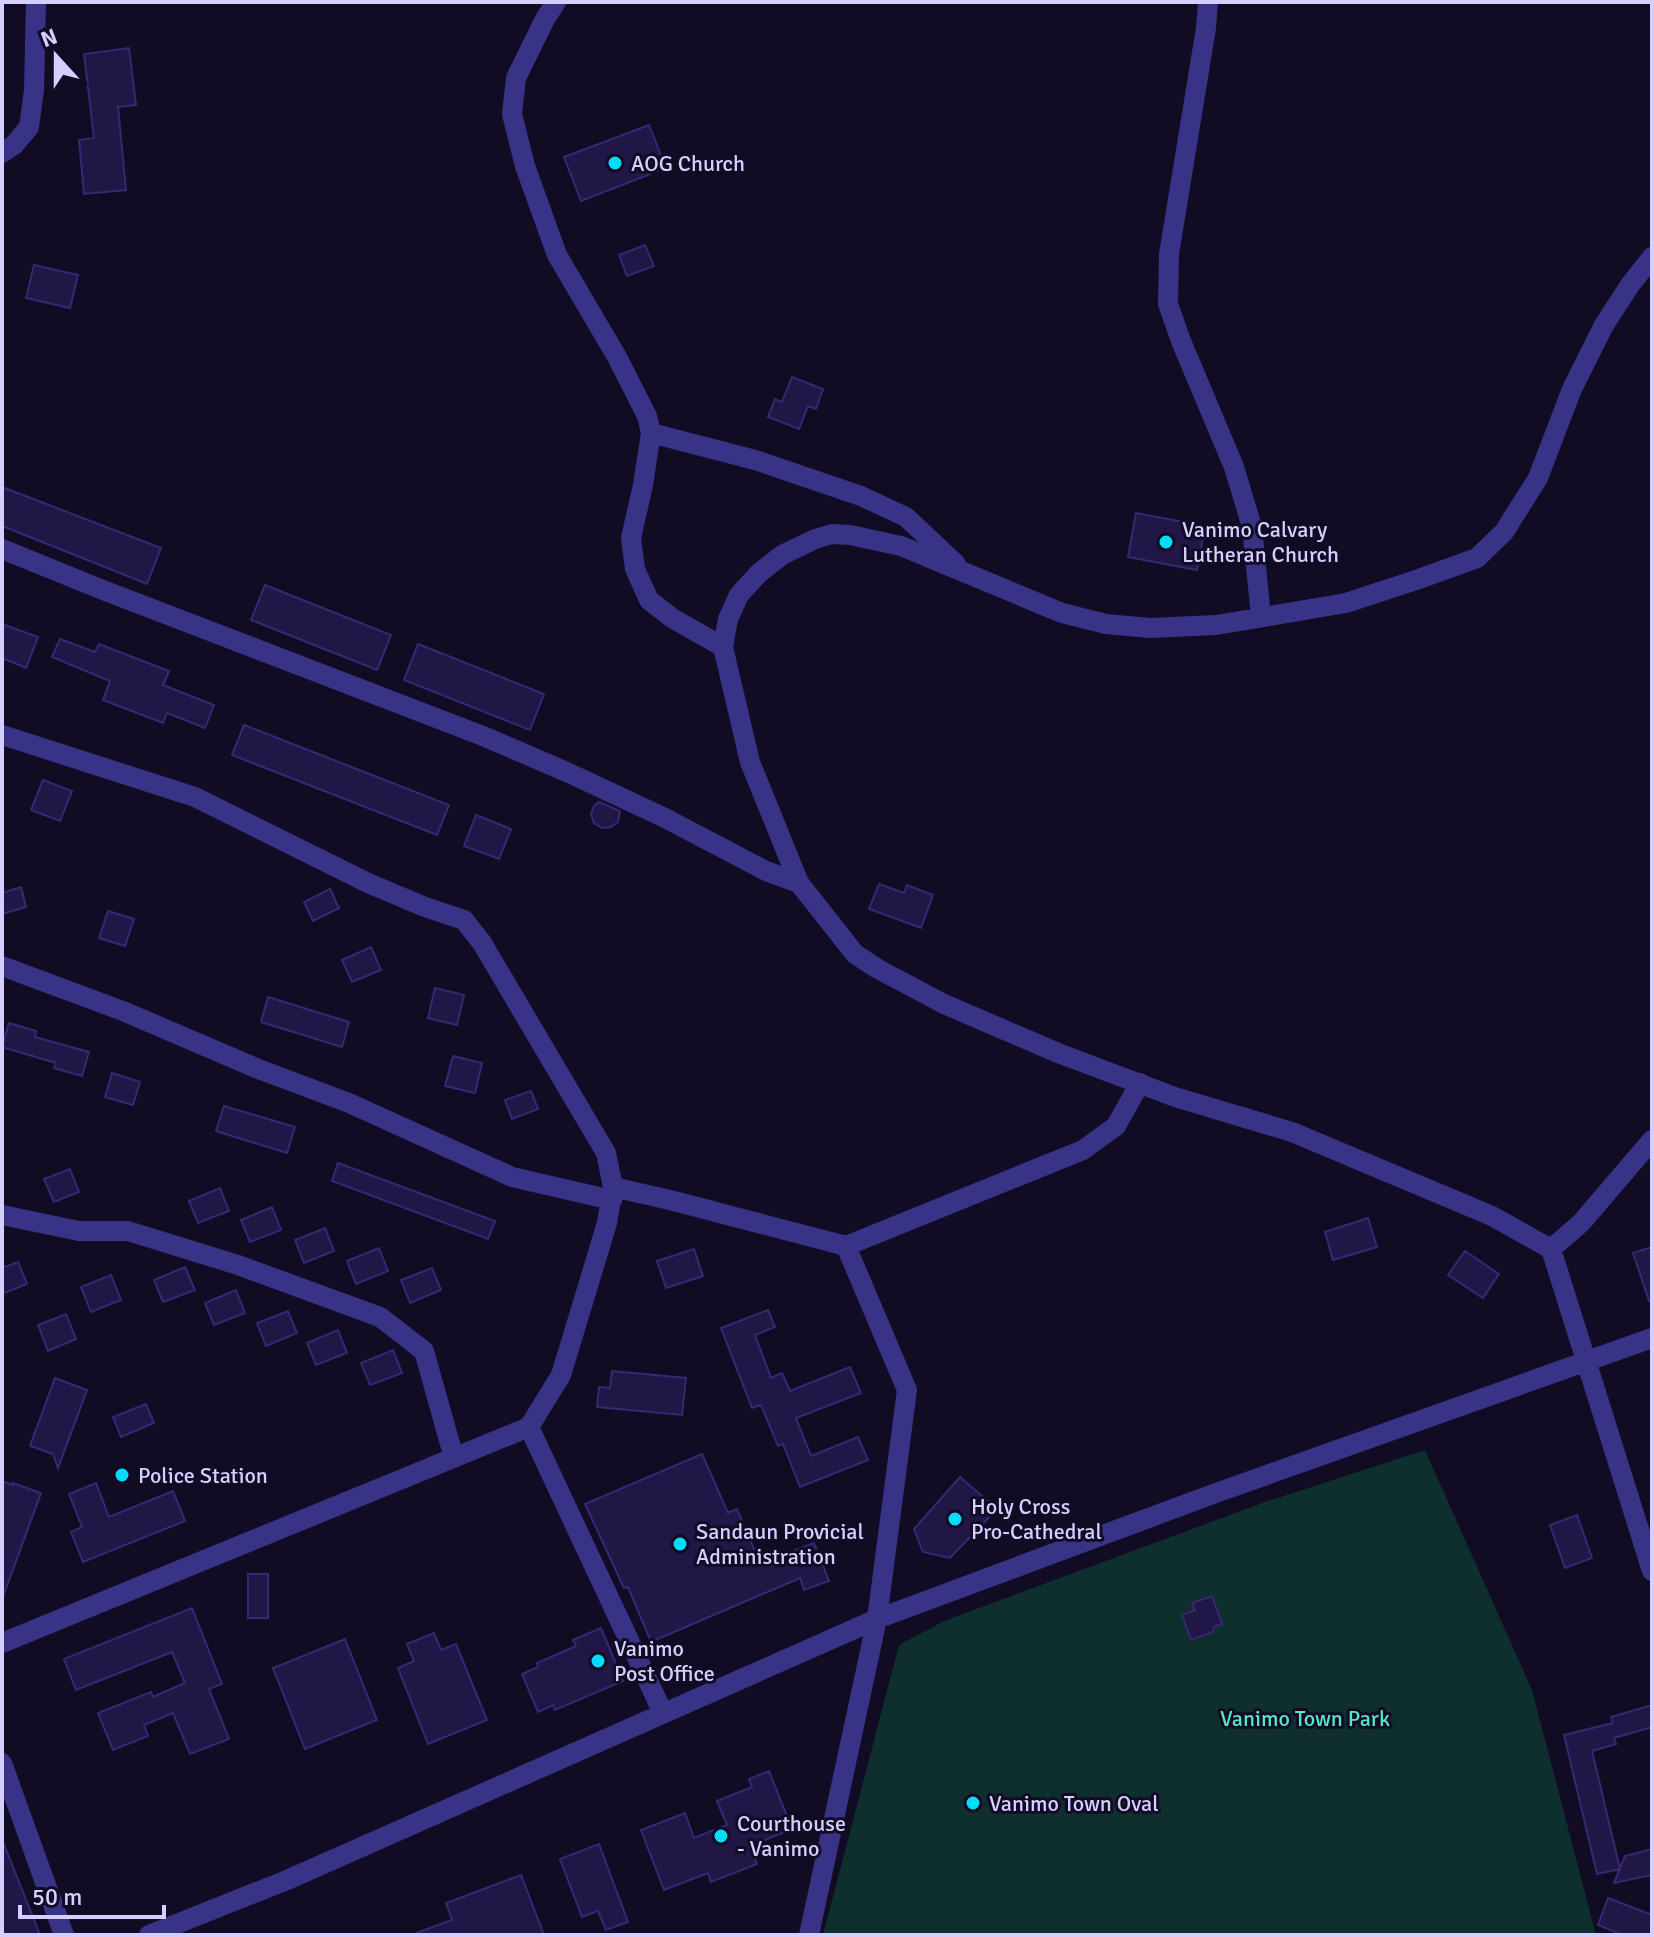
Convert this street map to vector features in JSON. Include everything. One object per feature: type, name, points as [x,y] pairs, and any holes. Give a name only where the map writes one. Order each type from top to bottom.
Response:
[{"type":"street","points":[[2,153],[14,145],[29,127],[34,90],[36,2]]},
{"type":"street","points":[[556,2],[516,78],[512,114],[525,166],[557,255],[617,357],[647,416],[651,433],[631,538],[635,569],[649,600],[672,618],[723,647]]},
{"type":"street","points":[[1208,2],[1169,254],[1168,304],[1234,467],[1252,527],[1261,617]]},
{"type":"street","points":[[1652,257],[1604,325],[1572,389],[1538,478],[1504,532],[1477,558],[1346,603],[1216,625],[1163,628],[1106,624],[1062,613],[901,546],[832,534],[782,555],[759,573],[739,595],[728,619],[723,647],[750,762],[799,883],[855,954],[944,1004],[1058,1053],[1175,1097],[1292,1132],[1492,1216],[1551,1249],[1652,1571]]},
{"type":"street","points":[[651,433],[755,460],[861,496],[906,517],[965,572]]},
{"type":"street","points":[[2,549],[497,742],[665,818],[766,871],[799,883]]},
{"type":"street","points":[[2,735],[195,797],[368,883],[464,920],[482,943],[606,1153],[613,1194],[561,1375],[529,1427],[2,1643]]},
{"type":"street","points":[[2,966],[123,1011],[256,1068],[349,1103],[512,1177],[674,1201],[846,1246],[1083,1150],[1116,1126],[1140,1083]]},
{"type":"street","points":[[1551,1249],[1581,1223],[1652,1140]]},
{"type":"street","points":[[2,1215],[79,1231],[128,1231],[238,1265],[380,1317],[424,1351],[454,1458]]},
{"type":"street","points":[[809,1935],[877,1619],[907,1390],[846,1246]]},
{"type":"street","points":[[149,1935],[287,1880],[877,1619],[1213,1494],[1652,1338]]},
{"type":"street","points":[[529,1427],[663,1713]]},
{"type":"street","points":[[2,1763],[64,1935]]},
{"type":"green space","name":"Vanimo Town Park","points":[[1425,1450],[1532,1690],[1596,1935],[823,1935],[899,1645],[944,1621],[1265,1502]]},
{"type":"building","points":[[129,48],[136,105],[118,107],[126,190],[84,194],[79,140],[94,138],[84,54]]},
{"type":"building","name":"AOG Church","points":[[649,125],[666,168],[581,201],[564,157]]},
{"type":"building","points":[[645,245],[654,266],[627,276],[619,255]]},
{"type":"building","points":[[34,265],[78,275],[70,308],[26,298]]},
{"type":"building","points":[[792,377],[823,389],[816,409],[808,406],[799,429],[768,417],[775,399],[782,402]]},
{"type":"building","points":[[2,487],[161,548],[147,584],[2,526]]},
{"type":"building","name":"Vanimo Calvary Lutheran Church","points":[[1136,513],[1205,526],[1197,570],[1128,557]]},
{"type":"building","points":[[265,585],[391,635],[377,670],[251,620]]},
{"type":"building","points":[[2,624],[38,637],[26,668],[2,658]]},
{"type":"building","points":[[60,639],[95,652],[99,644],[169,671],[163,685],[214,705],[205,728],[167,713],[163,723],[103,700],[110,681],[52,657]]},
{"type":"building","points":[[418,644],[544,694],[530,730],[404,680]]},
{"type":"building","points":[[244,725],[449,805],[437,835],[232,755]]},
{"type":"building","points":[[43,780],[72,791],[60,821],[31,810]]},
{"type":"building","points":[[599,802],[620,811],[618,822],[611,827],[602,828],[594,823],[591,814]]},
{"type":"building","points":[[476,815],[511,829],[499,859],[464,846]]},
{"type":"building","points":[[879,884],[904,893],[907,885],[933,895],[921,928],[869,909]]},
{"type":"building","points":[[21,887],[26,907],[2,914],[2,893]]},
{"type":"building","points":[[330,889],[339,908],[313,921],[304,902]]},
{"type":"building","points":[[108,911],[134,919],[125,946],[99,938]]},
{"type":"building","points":[[371,947],[381,970],[352,982],[342,960]]},
{"type":"building","points":[[435,988],[464,995],[457,1025],[428,1018]]},
{"type":"building","points":[[268,997],[349,1022],[342,1047],[261,1022]]},
{"type":"building","points":[[9,1023],[36,1031],[35,1037],[89,1052],[82,1076],[54,1068],[56,1063],[2,1047]]},
{"type":"building","points":[[453,1056],[482,1063],[475,1093],[445,1086]]},
{"type":"building","points":[[112,1073],[140,1082],[133,1105],[105,1097]]},
{"type":"building","points":[[531,1091],[538,1109],[512,1119],[505,1100]]},
{"type":"building","points":[[224,1106],[295,1127],[287,1153],[216,1131]]},
{"type":"building","points":[[338,1163],[495,1221],[488,1239],[332,1181]]},
{"type":"building","points":[[70,1169],[79,1192],[54,1202],[44,1179]]},
{"type":"building","points":[[220,1188],[229,1211],[198,1223],[189,1201]]},
{"type":"building","points":[[272,1207],[281,1230],[250,1242],[241,1220]]},
{"type":"building","points":[[1368,1218],[1377,1247],[1333,1260],[1325,1232]]},
{"type":"building","points":[[325,1228],[334,1251],[304,1263],[295,1240]]},
{"type":"building","points":[[1652,1247],[1652,1301],[1649,1301],[1633,1253]]},
{"type":"building","points":[[379,1248],[388,1271],[356,1284],[347,1261]]},
{"type":"building","points":[[694,1249],[703,1276],[666,1288],[657,1261]]},
{"type":"building","points":[[1465,1251],[1499,1274],[1483,1298],[1448,1275]]},
{"type":"building","points":[[18,1262],[27,1284],[2,1294],[2,1268]]},
{"type":"building","points":[[185,1267],[195,1290],[163,1302],[154,1280]]},
{"type":"building","points":[[432,1268],[441,1290],[410,1303],[401,1280]]},
{"type":"building","points":[[111,1275],[121,1300],[91,1312],[81,1287]]},
{"type":"building","points":[[236,1290],[245,1313],[214,1325],[205,1303]]},
{"type":"building","points":[[768,1310],[775,1327],[755,1335],[771,1378],[782,1373],[790,1391],[850,1367],[861,1393],[796,1418],[811,1456],[858,1437],[868,1460],[800,1487],[783,1444],[778,1446],[761,1405],[752,1408],[721,1328]]},
{"type":"building","points":[[288,1311],[297,1333],[266,1346],[257,1323]]},
{"type":"building","points":[[66,1314],[76,1339],[48,1351],[38,1325]]},
{"type":"building","points":[[338,1330],[347,1353],[316,1365],[307,1343]]},
{"type":"building","points":[[393,1350],[402,1373],[370,1385],[361,1363]]},
{"type":"building","points":[[612,1371],[686,1378],[682,1415],[597,1407],[599,1387],[610,1388]]},
{"type":"building","points":[[55,1378],[87,1390],[58,1468],[53,1454],[30,1446]]},
{"type":"building","points":[[146,1404],[154,1423],[121,1437],[113,1417]]},
{"type":"building","points":[[702,1454],[728,1513],[737,1509],[757,1556],[763,1554],[766,1561],[814,1543],[829,1581],[804,1590],[800,1578],[651,1642],[628,1587],[624,1588],[585,1504]]},
{"type":"building","name":"Holy Cross Pro-Cathedral","points":[[960,1477],[997,1509],[950,1558],[923,1552],[914,1529]]},
{"type":"building","points":[[2,1481],[41,1493],[4,1594],[2,1594]]},
{"type":"building","points":[[96,1483],[109,1517],[173,1491],[185,1521],[83,1562],[71,1532],[82,1527],[69,1494]]},
{"type":"building","points":[[1577,1515],[1592,1558],[1565,1568],[1550,1525]]},
{"type":"building","points":[[248,1574],[268,1574],[268,1618],[248,1618]]},
{"type":"building","points":[[1212,1596],[1222,1624],[1214,1627],[1213,1632],[1191,1640],[1182,1615],[1195,1610],[1192,1603]]},
{"type":"building","points":[[192,1608],[222,1684],[209,1689],[229,1739],[190,1754],[173,1713],[144,1725],[148,1736],[113,1750],[98,1713],[151,1692],[153,1697],[185,1683],[172,1652],[76,1690],[64,1659]]},
{"type":"building","points":[[601,1628],[623,1681],[555,1710],[553,1705],[538,1712],[522,1674],[538,1667],[537,1663],[576,1646],[573,1640]]},
{"type":"building","points":[[434,1633],[441,1650],[456,1644],[487,1720],[428,1744],[398,1668],[414,1661],[407,1644]]},
{"type":"building","points":[[345,1639],[377,1720],[305,1749],[273,1668]]},
{"type":"building","points":[[1652,1705],[1652,1727],[1614,1738],[1616,1744],[1592,1751],[1620,1869],[1597,1874],[1564,1735],[1613,1723],[1611,1717]]},
{"type":"building","points":[[769,1771],[792,1829],[750,1846],[757,1864],[711,1882],[708,1873],[664,1890],[641,1830],[685,1813],[694,1838],[727,1825],[717,1801],[752,1787],[749,1779]]},
{"type":"building","points":[[3,1842],[40,1935],[2,1935]]},
{"type":"building","points":[[599,1844],[628,1922],[606,1930],[598,1911],[582,1917],[560,1859]]},
{"type":"building","points":[[1652,1849],[1652,1875],[1614,1883],[1625,1856]]},
{"type":"building","points":[[521,1875],[544,1935],[417,1935],[452,1920],[446,1903]]},
{"type":"building","points":[[1608,1898],[1652,1915],[1652,1935],[1623,1935],[1598,1925]]},
{"type":"place","name":"AOG Church","points":[[615,163]]},
{"type":"place","name":"Vanimo Calvary Lutheran Church","points":[[1166,542]]},
{"type":"place","name":"Police Station","points":[[122,1475]]},
{"type":"place","name":"Holy Cross Pro-Cathedral","points":[[955,1519]]},
{"type":"place","name":"Sandaun Provicial Administration","points":[[680,1544]]},
{"type":"place","name":"Vanimo Post Office","points":[[598,1661]]},
{"type":"place","name":"Vanimo Town Oval","points":[[973,1803]]},
{"type":"place","name":"Courthouse - Vanimo","points":[[721,1836]]}]
